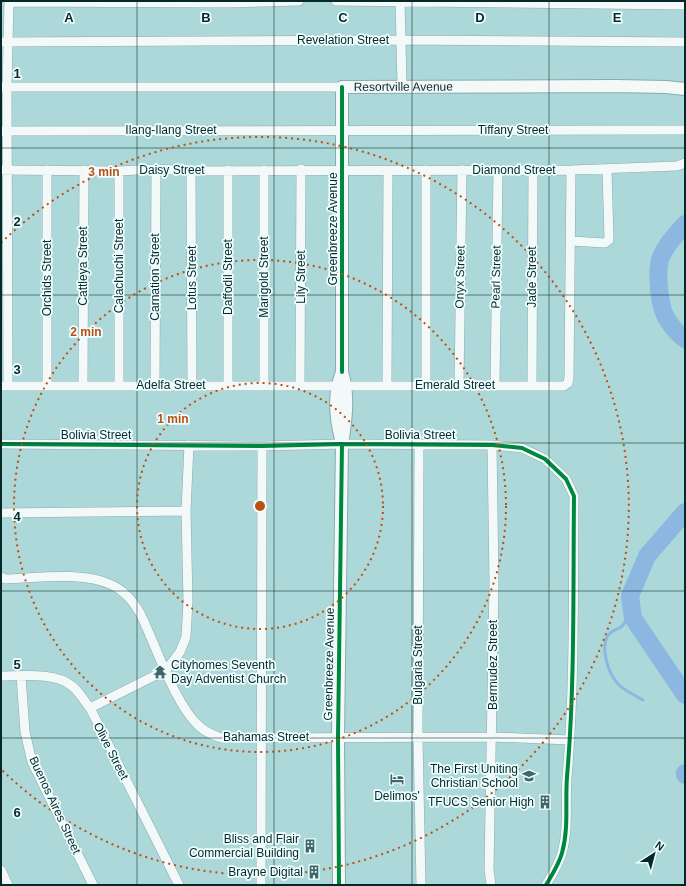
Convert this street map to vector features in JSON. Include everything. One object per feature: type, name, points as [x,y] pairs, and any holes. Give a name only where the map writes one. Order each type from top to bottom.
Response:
[{"type":"street","points":[[4,386],[4,42],[9,2],[299,1]]},
{"type":"street","points":[[336,1],[537,2],[685,5]]},
{"type":"street","points":[[400,1],[402,85]]},
{"type":"street","name":"Revelation Street","points":[[4,42],[400,40],[685,42]]},
{"type":"street","name":"Resortville Avenue","points":[[4,87],[402,85],[666,86],[685,89]]},
{"type":"street","name":"Greenbreeze Avenue","points":[[339,885],[338,737],[342,444],[336,421],[342,385],[342,86]]},
{"type":"street","name":"Tiffany Street","points":[[342,129],[685,130]]},
{"type":"street","name":"Ilang-Ilang Street","points":[[4,131],[342,129]]},
{"type":"street","name":"Diamond Street","points":[[343,170],[571,170],[678,166],[685,163]]},
{"type":"street","name":"Carnation Street","points":[[155,386],[156,169]]},
{"type":"street","name":"Lily Street","points":[[300,386],[301,169]]},
{"type":"street","points":[[571,170],[571,241],[605,243],[609,240],[608,169]]},
{"type":"street","name":"Daisy Street","points":[[4,170],[343,170]]},
{"type":"street","name":"Orchids Street","points":[[47,170],[47,386]]},
{"type":"street","name":"Cattleya Street","points":[[83,385],[84,170]]},
{"type":"street","name":"Daffodil Street","points":[[228,170],[228,385]]},
{"type":"street","name":"Marigold Street","points":[[264,170],[264,385]]},
{"type":"street","points":[[426,170],[426,384]]},
{"type":"street","name":"Onyx Street","points":[[459,384],[462,170]]},
{"type":"street","name":"Pearl Street","points":[[495,385],[498,170]]},
{"type":"street","name":"Jade Street","points":[[532,385],[533,170]]},
{"type":"street","name":"Calachuchi Street","points":[[118,386],[119,171]]},
{"type":"street","name":"Lotus Street","points":[[191,171],[192,385]]},
{"type":"street","points":[[387,385],[388,171]]},
{"type":"street","name":"Emerald Street","points":[[342,385],[459,384],[564,386],[568,383],[571,241]]},
{"type":"street","name":"Adelfa Street","points":[[4,386],[342,385]]},
{"type":"street","name":"Bolivia Street","points":[[1,444],[262,446],[342,444],[492,445],[522,448],[545,459],[566,479],[574,496],[570,740],[566,790],[568,816],[563,851],[546,885]]},
{"type":"street","points":[[90,708],[166,670],[180,652],[186,637],[188,601],[186,511],[189,445]]},
{"type":"street","name":"Bulgaria Street","points":[[419,445],[418,737],[421,885]]},
{"type":"street","name":"Bermudez Street","points":[[491,885],[492,445]]},
{"type":"street","points":[[262,446],[262,885]]},
{"type":"street","points":[[1,512],[186,511]]},
{"type":"street","name":"Bahamas Street","points":[[1,577],[5,579],[76,577],[112,585],[132,600],[140,613],[183,706],[199,726],[209,734],[220,738],[418,737],[570,740]]},
{"type":"street","name":"Olive Street","points":[[1,676],[59,679],[72,686],[90,708],[179,885]]},
{"type":"street","name":"Buenos Aires Street","points":[[21,676],[25,732],[32,762],[93,885]]},
{"type":"street","points":[[1,870],[8,885]]},
{"type":"waterway","points":[[685,224],[663,253],[659,262],[658,275],[660,298],[664,314],[675,330],[685,339]]},
{"type":"waterway","points":[[685,512],[647,556],[630,596],[633,618],[685,695]]},
{"type":"waterway","points":[[632,608],[623,625],[608,635],[605,654],[609,668],[619,685],[643,700]]},
{"type":"cycle path","points":[[342,87],[342,372]]},
{"type":"cycle path","points":[[1,444],[262,446],[342,444],[492,445],[522,448],[545,459],[566,479],[574,496],[572,672],[570,742],[566,787],[566,825],[561,857],[546,885]]},
{"type":"cycle path","points":[[339,885],[338,737],[342,444]]},
{"type":"place","name":"Cityhomes Seventh Day Adventist Church","points":[[160,672]]},
{"type":"place","name":"The First Uniting Christian School","points":[[529,776]]},
{"type":"place","name":"Delimos'","points":[[397,779]]},
{"type":"place","name":"TFUCS Senior High","points":[[545,802]]},
{"type":"place","name":"Bliss and Flair Commercial Building","points":[[310,846]]},
{"type":"place","name":"Brayne Digital","points":[[314,872]]}]
